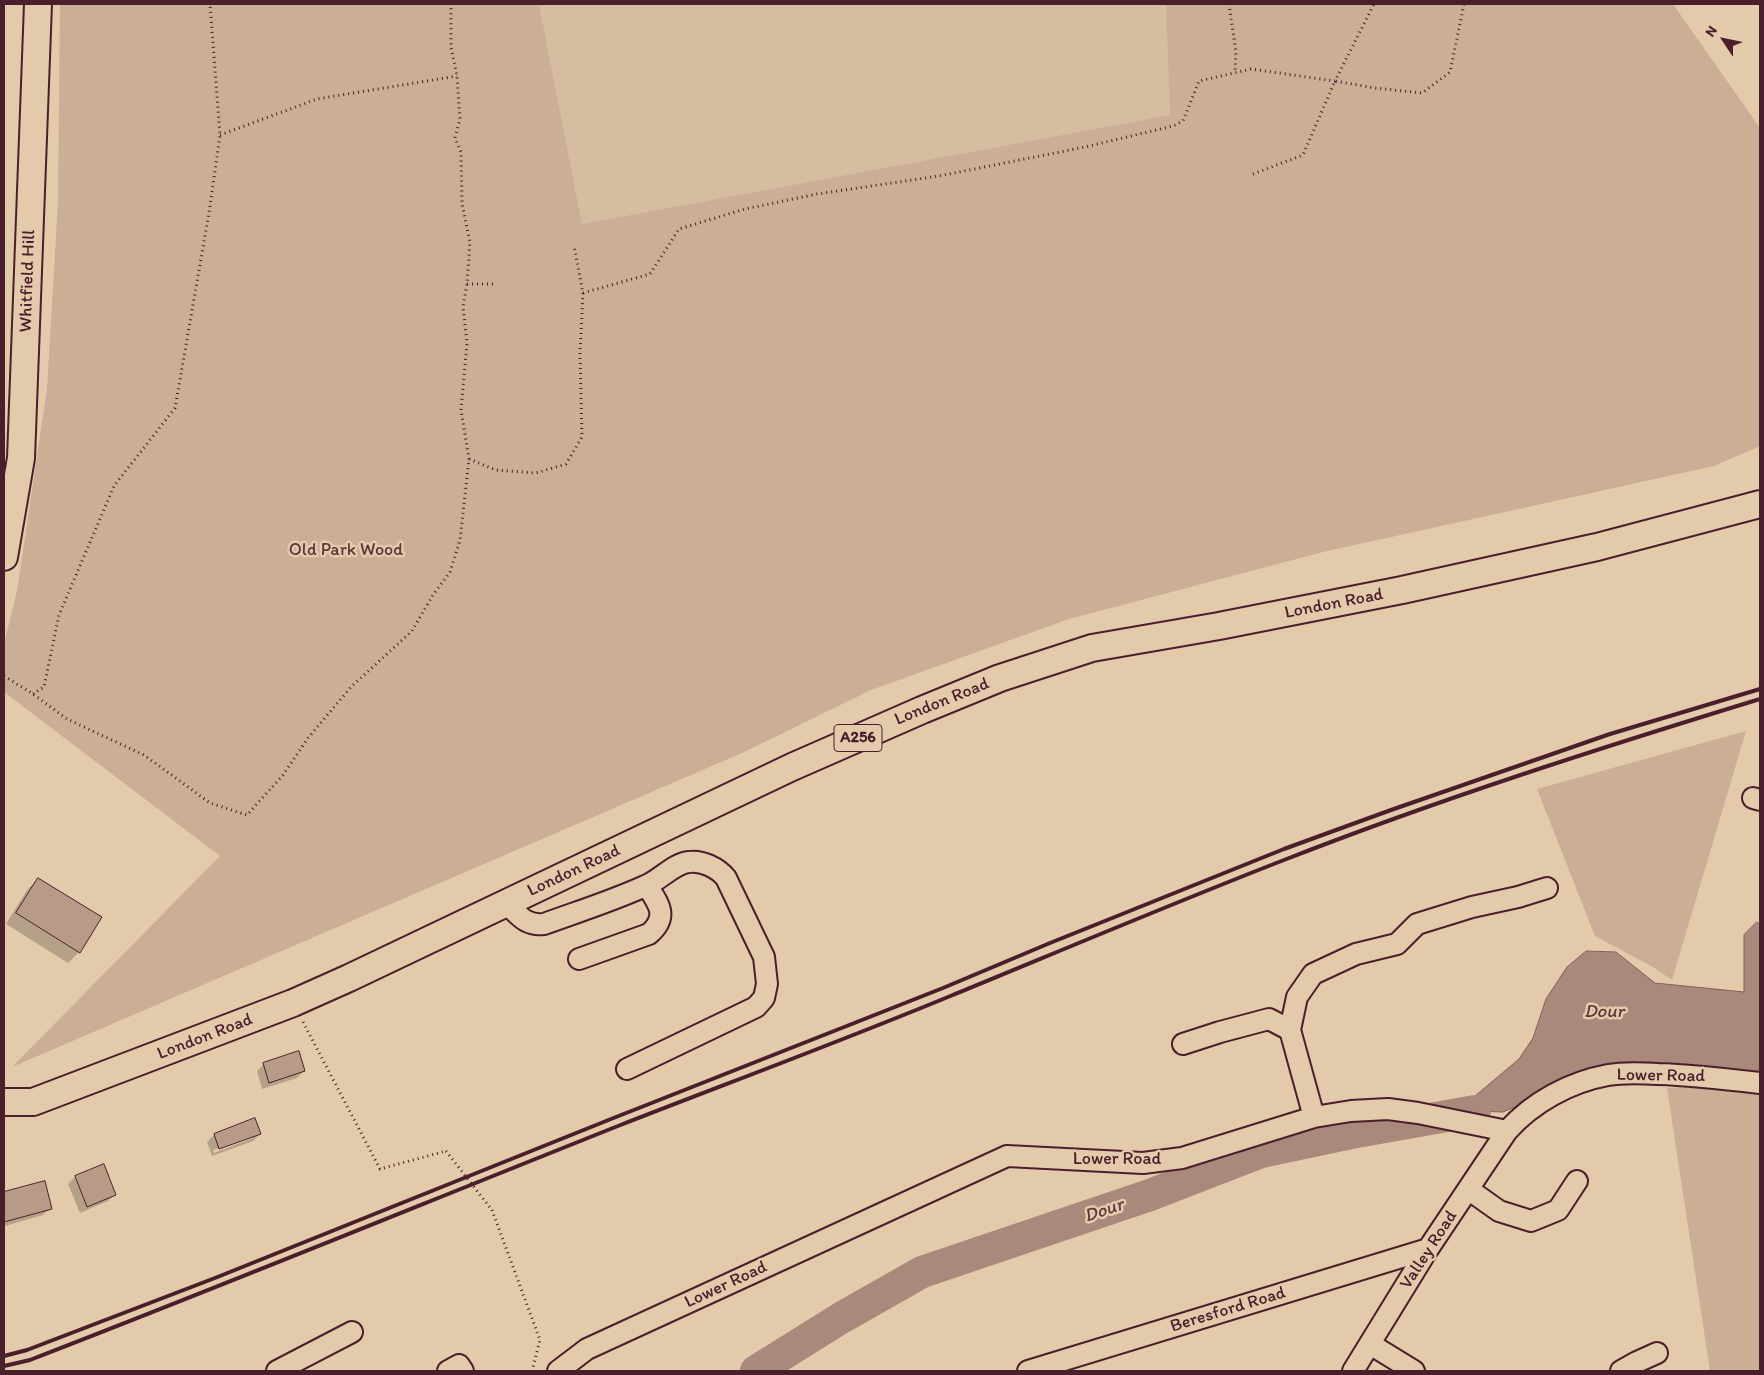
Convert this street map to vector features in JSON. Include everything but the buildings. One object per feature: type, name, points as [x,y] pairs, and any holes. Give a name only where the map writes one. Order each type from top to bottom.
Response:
[{"type":"main road","name":"Whitfield Hill","points":[[4,557],[21,458],[38,4]]},
{"type":"main road","name":"London Road","points":[[4,1102],[33,1102],[293,1003],[783,771],[1000,678],[1092,648],[1218,626],[1402,590],[1597,547],[1760,504]]},
{"type":"street","points":[[506,903],[527,922],[534,925],[544,924],[647,886],[680,864],[698,863],[720,870],[726,878],[764,957],[767,984],[764,998],[756,1007],[627,1069]]},
{"type":"street","points":[[579,959],[649,934],[658,926],[661,919],[658,902],[647,886]]},
{"type":"street","points":[[1314,1117],[1290,1030],[1297,997],[1313,974],[1356,954],[1397,944],[1417,924],[1472,907],[1518,897],[1547,888]]},
{"type":"street","points":[[1183,1044],[1269,1019],[1290,1030]]},
{"type":"street","name":"Lower Road","points":[[558,1371],[587,1349],[1007,1156],[1143,1163],[1172,1160],[1314,1117],[1351,1111],[1388,1109],[1418,1113],[1507,1131],[1520,1116],[1543,1099],[1584,1082],[1609,1075],[1639,1073],[1676,1074],[1760,1083]]},
{"type":"street","name":"Valley Road","points":[[1353,1371],[1428,1249],[1507,1131]]},
{"type":"street","points":[[1468,1189],[1500,1211],[1531,1221],[1558,1210],[1577,1181]]},
{"type":"street","name":"Beresford Road","points":[[1028,1371],[1428,1249]]},
{"type":"street","points":[[277,1371],[352,1332]]},
{"type":"street","points":[[1370,1344],[1414,1371]]},
{"type":"street","points":[[1621,1371],[1657,1353]]},
{"type":"street","points":[[448,1371],[459,1365],[463,1371]]},
{"type":"path","points":[[33,694],[44,686],[59,615],[114,486],[175,408],[209,213],[220,135],[210,4]]},
{"type":"path","points":[[4,676],[67,719],[144,755],[210,803],[247,815],[283,775],[308,738],[351,687],[412,631],[433,595],[450,572],[460,540],[469,459],[461,410],[467,343],[463,307],[467,284],[470,242],[462,204],[461,152],[455,138],[460,119],[458,76],[451,47],[451,4]]},
{"type":"path","points":[[1229,4],[1236,52],[1236,72]]},
{"type":"path","points":[[1254,174],[1303,155],[1335,81],[1374,4]]},
{"type":"path","points":[[583,293],[650,274],[680,230],[745,210],[817,194],[939,176],[1085,148],[1173,126],[1183,121],[1199,81],[1251,68],[1375,88],[1422,93],[1450,72],[1464,4]]},
{"type":"path","points":[[220,135],[317,99],[458,76]]},
{"type":"path","points":[[469,459],[496,470],[536,473],[566,464],[582,437],[580,353],[583,293],[574,246]]},
{"type":"path","points":[[467,284],[495,284]]},
{"type":"path","points":[[293,1003],[380,1169],[446,1151],[492,1210],[540,1340],[532,1371]]},
{"type":"shaded area","points":[[539,4],[1166,4],[1170,115],[582,224]]},
{"type":"green space","name":"Old Park Wood","points":[[60,4],[539,4],[582,224],[1170,115],[1166,4],[1673,4],[1760,128],[1760,446],[1714,466],[1323,552],[1069,619],[871,690],[742,753],[12,1067],[220,856],[4,692],[4,644],[17,591],[47,389],[58,202]]},
{"type":"green space","points":[[1746,731],[1672,980],[1653,967],[1595,936],[1537,789]]},
{"type":"green space","points":[[1736,1085],[1760,1087],[1760,1371],[1710,1371],[1667,1088]]},
{"type":"water","name":"Dour","points":[[1757,922],[1760,925],[1760,1077],[1652,1062],[1622,1063],[1503,1112],[1475,1111],[1469,1101],[1519,1059],[1533,1038],[1546,999],[1567,967],[1586,951],[1616,952],[1655,983],[1744,992],[1744,935]]},
{"type":"waterway","name":"Dour","points":[[756,1371],[841,1318],[922,1272],[1150,1195],[1261,1152],[1351,1133],[1475,1111]]},
{"type":"railway","points":[[4,1356],[27,1350],[215,1278],[943,988],[1284,849],[1610,734],[1760,689]]},
{"type":"railway","points":[[4,1366],[30,1360],[618,1126],[907,1014],[1284,860],[1520,775],[1760,699]]}]
